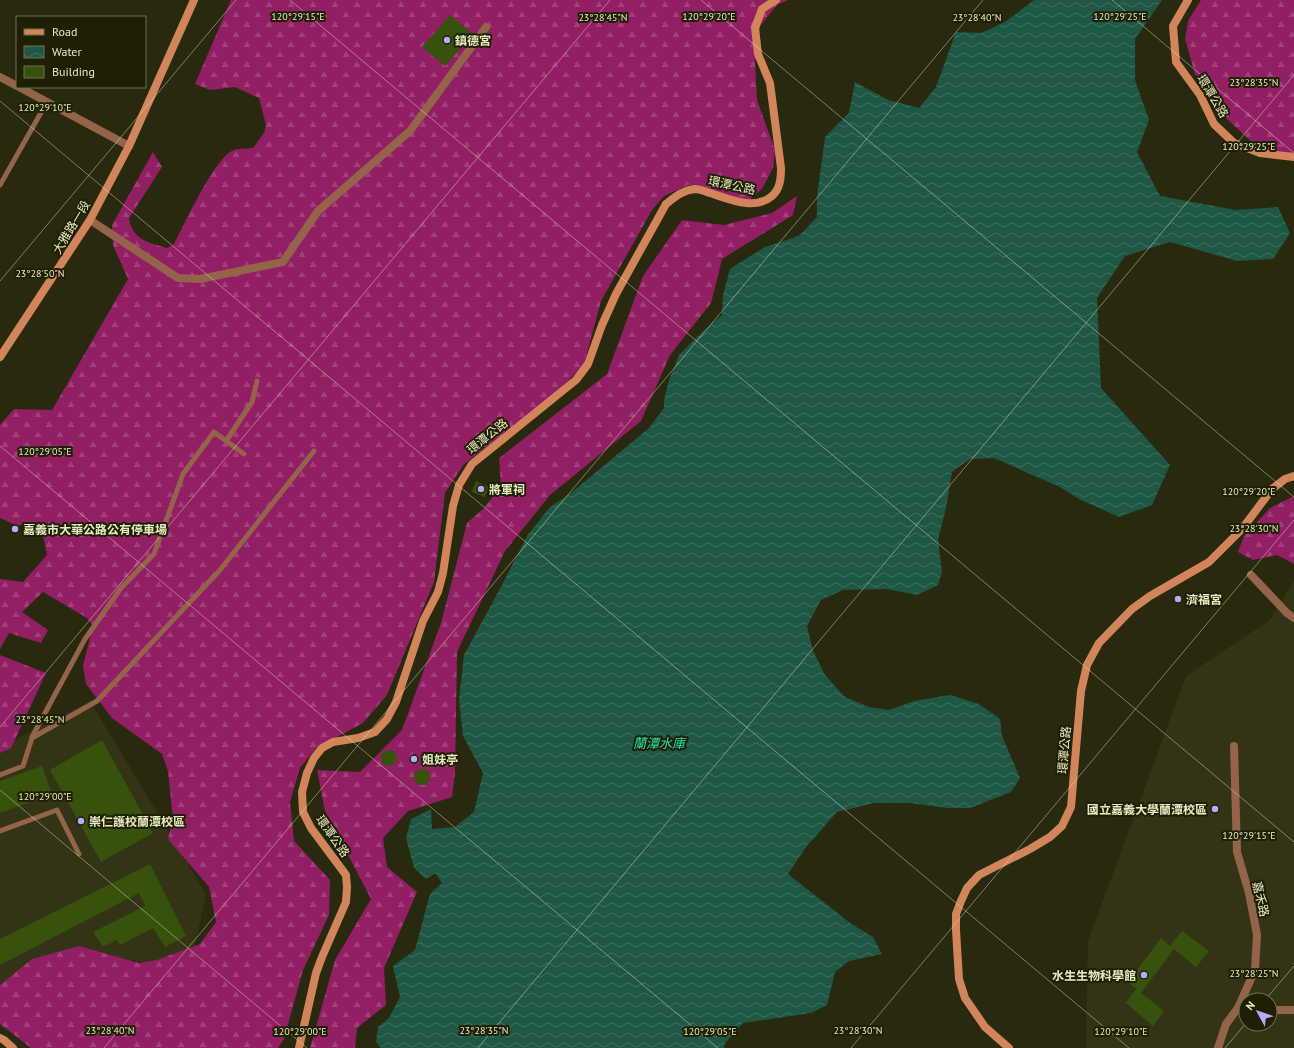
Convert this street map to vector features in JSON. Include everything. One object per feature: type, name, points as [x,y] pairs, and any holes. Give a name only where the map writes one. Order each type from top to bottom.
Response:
[{"type":"street","name":"大雅路一段","points":[[0,357],[90,220],[129,146],[194,0]]},
{"type":"street","name":"環潭公路","points":[[299,1048],[316,973],[346,902],[347,887],[346,875],[311,828],[303,812],[302,792],[307,773],[314,758],[322,748],[333,742],[358,738],[375,732],[387,719],[396,702],[423,622],[438,592],[442,579],[453,506],[459,485],[472,464],[576,380],[588,364],[602,325],[616,294],[666,204],[677,194],[696,189],[741,202],[758,203],[768,200],[777,191],[781,179],[781,168],[770,83],[758,54],[755,28],[762,9],[776,0]]},
{"type":"street","name":"環潭公路","points":[[1188,0],[1173,26],[1176,62],[1200,95],[1214,124],[1234,143],[1260,153],[1294,157]]},
{"type":"street","points":[[90,220],[178,278],[200,279],[283,262],[318,211],[410,131],[486,27]]},
{"type":"street","points":[[0,77],[16,85]]},
{"type":"street","points":[[22,88],[129,146]]},
{"type":"street","name":"環潭公路","points":[[1009,1048],[985,1027],[965,998],[959,979],[956,914],[967,888],[979,875],[1030,849],[1062,826],[1072,807],[1081,691],[1087,665],[1099,643],[1132,609],[1150,596],[1209,562],[1242,529],[1272,489],[1285,479],[1294,476]]},
{"type":"street","points":[[1251,575],[1287,613],[1294,618]]},
{"type":"street","name":"嘉禾路","points":[[1234,746],[1237,852],[1249,893],[1257,935],[1254,970],[1247,992]]},
{"type":"street","points":[[1278,1010],[1294,1010]]},
{"type":"street","name":"嘉禾路","points":[[1218,1048],[1226,1024],[1238,1012]]},
{"type":"street","points":[[0,1038],[13,1048]]},
{"type":"lane","points":[[0,185],[47,102]]},
{"type":"lane","points":[[226,441],[252,402],[257,381]]},
{"type":"lane","points":[[0,775],[23,766],[32,738],[85,639],[121,588],[154,554],[183,474],[214,432],[244,454]]},
{"type":"lane","points":[[32,738],[97,701],[220,570],[314,452]]},
{"type":"lane","points":[[0,831],[57,810],[80,854]]},
{"type":"shaded area","name":"國立嘉義大學蘭潭校區","points":[[1294,581],[1294,1048],[1086,1048],[1088,941],[1186,676],[1270,620]]},
{"type":"shaded area","name":"崇仁護校蘭潭校區","points":[[90,701],[206,894],[195,945],[156,964],[68,950],[0,985],[0,748]]},
{"type":"green space","points":[[231,0],[788,0],[777,5],[760,26],[755,62],[757,100],[775,150],[773,168],[762,189],[749,200],[718,197],[696,185],[688,185],[664,196],[652,210],[601,301],[584,364],[553,397],[464,464],[445,493],[434,582],[387,695],[363,723],[316,748],[300,768],[290,802],[294,841],[330,880],[329,915],[303,970],[284,1039],[278,1048],[31,1048],[0,1024],[0,985],[32,959],[79,946],[139,963],[157,960],[200,944],[216,922],[209,887],[168,839],[173,819],[168,771],[162,754],[112,718],[86,684],[83,666],[93,626],[87,618],[43,592],[22,612],[48,630],[41,643],[9,633],[0,649],[0,579],[23,582],[47,555],[42,530],[26,523],[18,526],[0,518],[0,425],[14,409],[52,410],[128,279],[113,245],[112,225],[153,152],[162,167],[129,218],[137,236],[147,242],[167,248],[174,244],[201,192],[218,164],[226,155],[234,150],[253,148],[264,133],[266,125],[259,98],[235,87],[210,90],[195,84]]},
{"type":"green space","points":[[1201,0],[1294,0],[1294,153],[1280,155],[1256,146],[1226,118],[1195,74],[1185,39],[1188,21]]},
{"type":"green space","points":[[797,196],[793,215],[722,259],[711,303],[670,355],[641,421],[550,495],[505,551],[457,652],[455,773],[452,797],[408,811],[383,838],[387,867],[417,892],[384,968],[386,1005],[357,1028],[355,1048],[310,1048],[335,960],[371,899],[325,811],[317,770],[360,772],[402,730],[441,623],[467,523],[484,508],[501,486],[499,458],[607,374],[643,276],[682,220],[724,225],[772,213]]},
{"type":"green space","points":[[1294,496],[1294,564],[1277,555],[1253,560],[1238,552],[1244,536],[1270,508]]},
{"type":"green space","points":[[0,655],[46,673],[11,748],[0,753]]},
{"type":"water","name":"蘭潭水庫","points":[[1034,0],[1162,0],[1135,39],[1135,80],[1149,120],[1137,152],[1160,196],[1236,210],[1278,207],[1290,233],[1273,259],[1237,261],[1170,242],[1125,256],[1097,298],[1101,388],[1170,465],[1152,505],[1119,517],[1079,499],[1060,487],[994,458],[970,459],[952,472],[946,508],[938,540],[942,572],[938,585],[917,595],[887,589],[843,590],[821,600],[807,626],[813,651],[825,675],[845,697],[869,707],[889,710],[914,701],[950,695],[979,704],[1000,719],[1002,736],[1020,778],[1011,792],[970,808],[948,808],[910,803],[874,803],[837,812],[806,847],[788,874],[850,923],[873,937],[882,954],[849,961],[835,972],[827,1005],[811,1013],[743,1023],[725,1043],[724,1048],[381,1048],[376,1042],[378,1027],[389,1018],[400,997],[393,966],[415,950],[430,894],[442,883],[435,873],[426,879],[414,868],[406,838],[411,819],[431,809],[432,829],[455,827],[474,812],[483,773],[463,736],[459,700],[464,655],[527,536],[550,507],[571,493],[649,428],[664,408],[664,400],[669,380],[679,355],[722,315],[723,295],[730,269],[765,247],[799,236],[817,217],[817,197],[825,137],[849,113],[855,82],[888,100],[919,108],[936,87],[956,32],[981,33],[1005,22]]},
{"type":"building","name":"鎮德宮","points":[[450,15],[473,34],[445,66],[422,47]]},
{"type":"building","name":"將軍祠","points":[[476,481],[489,487],[485,497],[472,492]]},
{"type":"building","points":[[102,740],[153,833],[101,862],[50,770]]},
{"type":"building","points":[[389,750],[395,752],[397,758],[395,764],[389,766],[383,764],[381,758],[383,752]]},
{"type":"building","points":[[42,766],[52,794],[0,813],[0,781]]},
{"type":"building","points":[[422,769],[428,771],[430,777],[428,783],[422,785],[416,783],[414,777],[416,771]]},
{"type":"building","points":[[150,864],[186,936],[165,947],[153,928],[120,945],[117,940],[103,947],[93,932],[145,906],[139,893],[0,965],[0,939]]},
{"type":"building","name":"水生生物科學館","points":[[1182,931],[1209,951],[1196,967],[1174,949],[1141,993],[1164,1011],[1153,1026],[1126,1003],[1136,989],[1128,982],[1161,938],[1170,946]]},
{"type":"place","name":"鎮德宮","points":[[447,40]]},
{"type":"place","name":"將軍祠","points":[[481,489]]},
{"type":"place","name":"嘉義市大華公路公有停車場","points":[[15,529]]},
{"type":"place","name":"濟福宮","points":[[1178,599]]},
{"type":"place","name":"姐妹亭","points":[[414,759]]},
{"type":"place","name":"國立嘉義大學蘭潭校區","points":[[1215,809]]},
{"type":"place","name":"崇仁護校蘭潭校區","points":[[81,821]]},
{"type":"place","name":"水生生物科學館","points":[[1144,975]]}]
